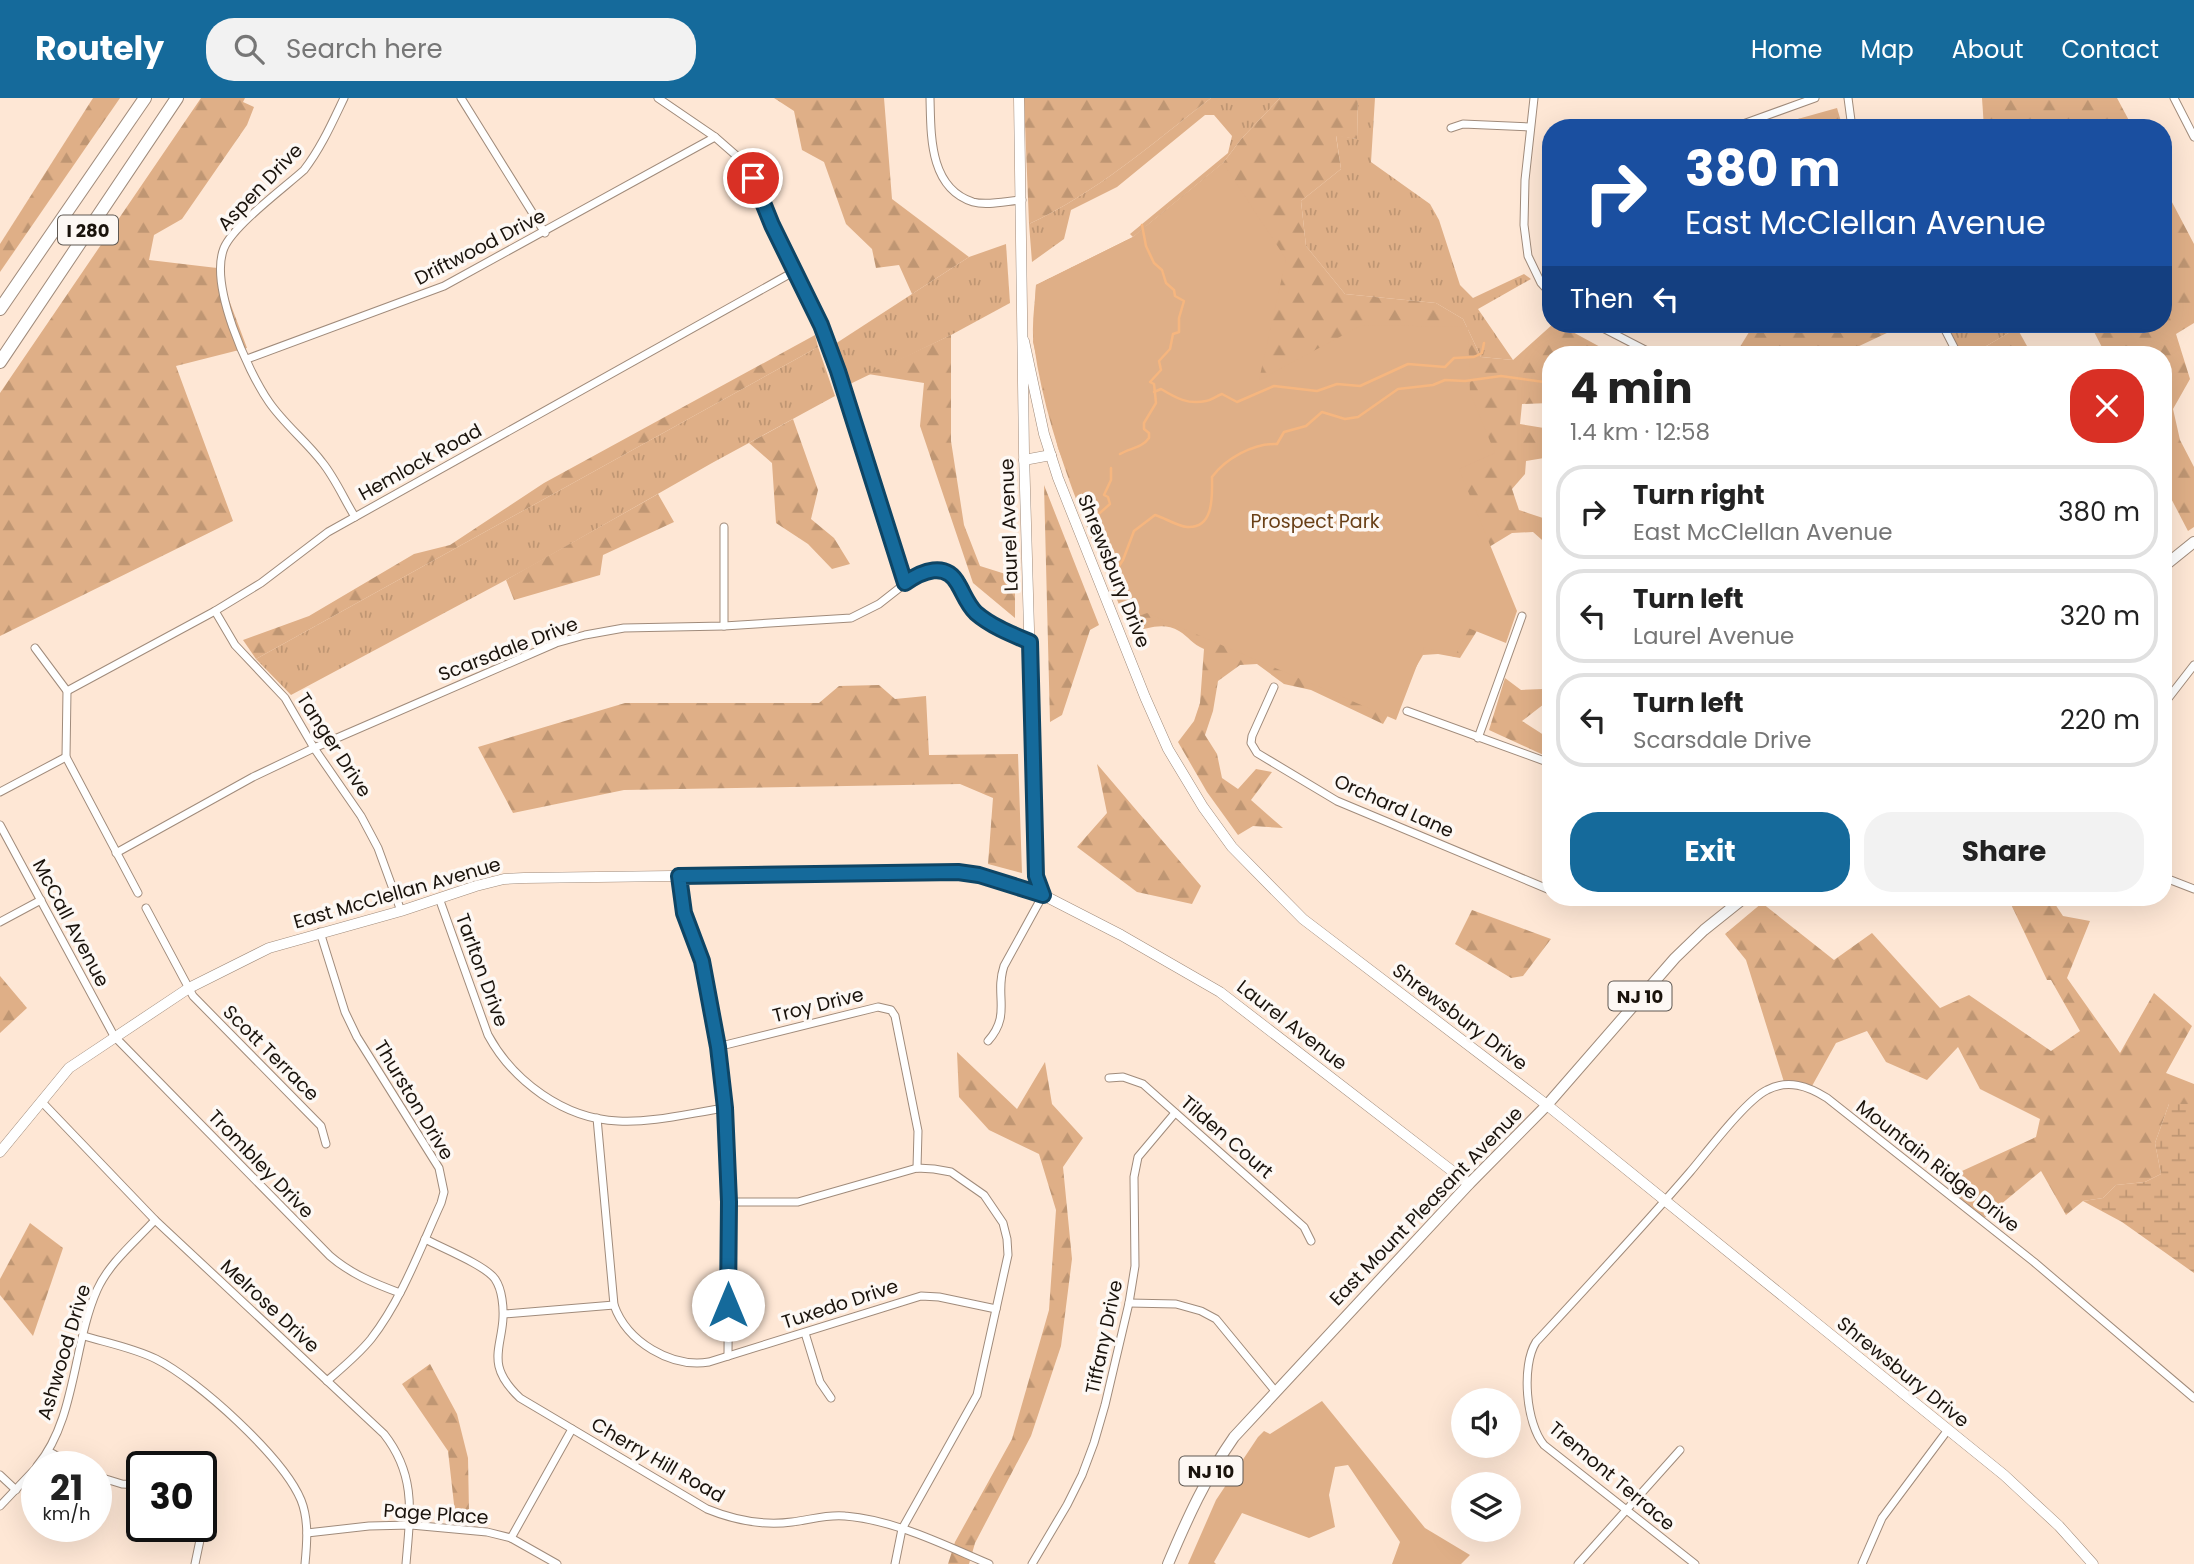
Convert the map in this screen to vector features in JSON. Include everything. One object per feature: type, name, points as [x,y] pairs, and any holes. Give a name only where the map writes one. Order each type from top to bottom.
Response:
[{"type":"highway","name":"I 280","points":[[0,309],[145,98]]},
{"type":"highway","name":"I 280","points":[[0,362],[177,98]]},
{"type":"main road","points":[[2172,560],[2194,542]]},
{"type":"main road","name":"East Mount Pleasant Avenue","points":[[1168,1564],[1213,1468],[1234,1437],[1469,1184],[1547,1105],[1675,958],[1734,906]]},
{"type":"street","name":"Aspen Drive","points":[[344,98],[325,138],[304,170],[241,226],[224,248],[220,265],[221,287],[230,317],[270,404],[323,463],[355,517]]},
{"type":"street","points":[[461,98],[545,233]]},
{"type":"street","points":[[658,98],[715,137],[739,158],[753,178],[772,225],[817,317],[838,371],[905,583]]},
{"type":"street","points":[[930,98],[933,154],[949,184],[973,202],[1022,200]]},
{"type":"street","name":"Laurel Avenue","points":[[1019,98],[1024,460],[1036,876],[1043,895],[1122,935],[1220,992],[1469,1184]]},
{"type":"street","points":[[1534,98],[1525,180],[1525,236],[1528,256],[1542,284]]},
{"type":"street","points":[[1757,119],[1815,98]]},
{"type":"street","points":[[1841,98],[1849,98],[1851,119]]},
{"type":"street","points":[[2174,98],[2194,137]]},
{"type":"street","points":[[1451,128],[1463,124],[1530,127]]},
{"type":"street","name":"Driftwood Drive","points":[[247,359],[444,286],[545,233],[715,137]]},
{"type":"street","name":"Hemlock Road","points":[[67,691],[261,583],[328,532],[795,271]]},
{"type":"street","points":[[1612,333],[1638,346]]},
{"type":"street","name":"Shrewsbury Drive","points":[[1024,341],[1051,455],[1168,749],[1210,818],[1233,847],[1303,919],[1547,1105],[2004,1475],[2037,1503],[2093,1564]]},
{"type":"street","points":[[1024,460],[1051,455]]},
{"type":"street","points":[[724,527],[724,626]]},
{"type":"street","name":"Scarsdale Drive","points":[[116,853],[253,777],[314,748],[556,643],[585,635],[624,628],[724,626],[851,618],[879,604],[905,583],[928,570],[947,573],[958,583],[964,598],[977,613],[1007,632],[1030,642]]},
{"type":"street","name":"Tanger Drive","points":[[215,611],[235,645],[285,698],[314,748],[367,827],[378,848],[401,911]]},
{"type":"street","points":[[1478,738],[1522,616]]},
{"type":"street","points":[[35,648],[67,691],[66,757],[138,893]]},
{"type":"street","points":[[2172,693],[2194,665]]},
{"type":"street","name":"Orchard Lane","points":[[1274,687],[1252,736],[1251,743],[1257,753],[1337,801],[1542,887]]},
{"type":"street","points":[[1407,711],[1542,760]]},
{"type":"street","points":[[0,792],[66,757]]},
{"type":"street","name":"McCall Avenue","points":[[0,825],[114,1036]]},
{"type":"street","name":"East McClellan Avenue","points":[[0,1153],[69,1068],[189,988],[269,948],[504,879],[958,872],[979,875],[1043,895]]},
{"type":"street","points":[[679,876],[684,913],[702,961],[718,1047],[725,1108],[729,1202],[728,1356]]},
{"type":"street","points":[[2172,880],[2194,889]]},
{"type":"street","points":[[988,1041],[998,1030],[1002,1017],[1000,976],[1043,895]]},
{"type":"street","name":"Tarlton Drive","points":[[439,898],[477,1007],[498,1053],[531,1087],[574,1111],[617,1121],[642,1121],[725,1108]]},
{"type":"street","points":[[0,922],[41,900]]},
{"type":"street","name":"Scott Terrace","points":[[146,908],[192,996],[321,1126],[326,1144]]},
{"type":"street","name":"Thurston Drive","points":[[320,932],[345,1012],[357,1037],[439,1168],[444,1192],[400,1293],[369,1341],[327,1381]]},
{"type":"street","name":"Troy Drive","points":[[718,1047],[878,1007],[891,1010],[895,1016],[918,1131],[916,1168]]},
{"type":"street","name":"Trombley Drive","points":[[114,1036],[330,1256],[346,1270],[400,1293]]},
{"type":"street","name":"Tilden Court","points":[[1109,1078],[1123,1077],[1143,1084],[1304,1227],[1311,1241]]},
{"type":"street","name":"Mountain Ridge Drive","points":[[1664,1201],[1763,1091],[1784,1084],[1812,1088],[2034,1262],[2194,1398]]},
{"type":"street","name":"Melrose Drive","points":[[41,1101],[155,1220],[384,1434],[393,1446],[407,1486],[411,1525],[406,1564]]},
{"type":"street","name":"Tiffany Drive","points":[[1032,1564],[1067,1505],[1094,1444],[1129,1303],[1135,1266],[1134,1177],[1138,1157],[1175,1113]]},
{"type":"street","name":"Tuxedo Drive","points":[[597,1118],[614,1305],[622,1322],[631,1332],[664,1355],[697,1364],[805,1333],[911,1297],[939,1297],[996,1310]]},
{"type":"street","points":[[729,1202],[798,1202],[916,1168],[934,1168],[958,1176],[985,1195],[999,1215],[1007,1238],[1008,1255],[977,1395],[902,1530],[895,1564]]},
{"type":"street","name":"Tremont Terrace","points":[[1664,1201],[1536,1342],[1527,1361],[1531,1423],[1544,1446],[1695,1564]]},
{"type":"street","name":"Ashwood Drive","points":[[48,1451],[61,1420],[96,1292],[116,1261],[155,1220]]},
{"type":"street","name":"Cherry Hill Road","points":[[425,1239],[486,1270],[494,1277],[504,1314],[496,1356],[507,1385],[520,1398],[707,1509],[729,1518],[771,1523],[827,1516],[872,1519],[989,1564]]},
{"type":"street","points":[[1129,1303],[1176,1304],[1201,1311],[1216,1319],[1276,1391]]},
{"type":"street","points":[[504,1314],[614,1305]]},
{"type":"street","points":[[805,1333],[820,1382],[831,1398]]},
{"type":"street","points":[[84,1336],[158,1360],[240,1423],[295,1488],[304,1511],[307,1533],[305,1564]]},
{"type":"street","points":[[511,1538],[572,1429]]},
{"type":"street","points":[[1862,1564],[1882,1518],[1947,1431]]},
{"type":"street","points":[[1578,1564],[1680,1450]]},
{"type":"street","points":[[0,1475],[16,1490]]},
{"type":"street","name":"Ashwood Drive","points":[[0,1506],[21,1485]]},
{"type":"street","name":"Page Place","points":[[307,1533],[369,1526],[411,1525],[487,1532],[511,1538],[557,1564]]},
{"type":"street","points":[[195,1564],[200,1542]]},
{"type":"green space","points":[[93,98],[120,98],[0,272],[0,244]]},
{"type":"green space","points":[[201,98],[245,98],[243,102],[254,107],[247,125],[182,219],[154,235],[149,260],[217,268],[247,348],[176,366],[233,521],[0,636],[0,393]]},
{"type":"green space","points":[[774,98],[884,98],[892,199],[969,257],[912,294],[899,265],[876,268],[872,249],[846,224],[824,162],[802,150],[794,111]]},
{"type":"green space","points":[[1024,98],[1211,98],[1078,198],[1029,224]]},
{"type":"green space","points":[[1211,98],[1280,98],[1242,138],[1223,163],[1133,237],[1130,234],[1228,153],[1232,136],[1214,115],[1205,115],[1117,187],[1071,210],[1064,239],[1032,262],[1029,224],[1078,198]]},
{"type":"green space","name":"Prospect Park","points":[[1280,98],[1358,98],[1357,139],[1336,136],[1341,169],[1301,201],[1306,246],[1345,294],[1436,303],[1463,319],[1481,357],[1513,360],[1543,333],[1575,333],[1598,346],[1542,346],[1542,403],[1522,404],[1520,424],[1542,428],[1542,458],[1526,461],[1525,474],[1512,489],[1519,510],[1542,518],[1542,540],[1533,532],[1512,533],[1489,547],[1480,626],[1460,658],[1438,654],[1423,655],[1383,724],[1311,690],[1284,684],[1257,664],[1240,665],[1218,681],[1213,711],[1205,735],[1217,754],[1222,778],[1238,789],[1256,769],[1272,772],[1251,800],[1283,828],[1253,826],[1238,835],[1207,792],[1178,742],[1194,721],[1200,703],[1204,649],[1173,628],[1156,627],[1133,632],[1126,621],[1059,451],[1040,380],[1033,323],[1036,285],[1133,237],[1223,163],[1242,138]]},
{"type":"green space","points":[[1358,98],[1375,98],[1371,162],[1430,204],[1439,220],[1460,285],[1473,298],[1524,274],[1531,279],[1478,309],[1513,360],[1481,357],[1463,319],[1436,303],[1345,294],[1306,246],[1301,201],[1341,169],[1336,135],[1357,139]]},
{"type":"green space","points":[[1982,98],[2117,98],[2128,119],[1983,119]]},
{"type":"green space","points":[[1837,108],[1840,119],[1798,119]]},
{"type":"green space","name":"Prospect Park","points":[[1223,163],[1286,259],[1259,380],[1362,325],[1468,327],[1470,393],[1495,453],[1459,469],[1517,611],[1506,643],[1468,628],[1455,657],[1424,647],[1396,720],[1147,613],[1126,621],[1058,448],[1033,342],[1036,285],[1133,237]]},
{"type":"green space","points":[[2172,202],[2194,244],[2194,323],[2176,334],[2190,379],[2173,409],[2180,440],[2194,467],[2194,527],[2188,531],[2172,500],[2172,346],[2101,346],[2095,333],[2172,333]]},
{"type":"green space","points":[[1006,244],[1010,303],[848,385],[835,344],[969,257]]},
{"type":"green space","points":[[1748,333],[1887,333],[1859,346],[1741,346]]},
{"type":"green space","points":[[1951,333],[2008,333],[1986,346],[1956,346]]},
{"type":"green space","points":[[2008,333],[2020,333],[2027,346],[1986,346]]},
{"type":"green space","points":[[815,335],[818,347],[256,659],[243,640],[309,616],[414,554],[450,545],[544,483]]},
{"type":"green space","points":[[951,335],[951,441],[964,525],[980,566],[1015,577],[1015,618],[973,583],[920,426],[924,383],[868,374]]},
{"type":"green space","points":[[818,347],[835,396],[528,568],[291,695],[256,659]]},
{"type":"green space","points":[[793,419],[818,490],[811,519],[834,538],[850,564],[832,569],[808,544],[776,523],[772,463],[749,443]]},
{"type":"green space","points":[[1044,485],[1099,625],[1090,630],[1062,715],[1050,722]]},
{"type":"green space","points":[[658,494],[674,522],[603,555],[600,575],[514,600],[506,580]]},
{"type":"green space","points":[[1505,678],[1521,690],[1542,689],[1542,706],[1522,721],[1542,734],[1542,754],[1489,730]]},
{"type":"green space","points":[[879,685],[895,699],[926,696],[929,755],[1018,754],[1022,873],[988,864],[993,798],[960,784],[624,790],[513,813],[478,747],[625,703],[819,703],[839,686]]},
{"type":"green space","points":[[1097,764],[1201,886],[1192,904],[1137,892],[1077,847],[1107,813]]},
{"type":"green space","points":[[1758,906],[1766,906],[1834,960],[1872,933],[1940,1008],[1969,995],[2051,1051],[2080,1031],[2051,980],[2047,980],[2012,906],[2056,906],[2063,916],[2090,921],[2067,978],[2120,1053],[2154,993],[2192,1026],[2166,1073],[2194,1084],[2194,1104],[2169,1104],[2155,1143],[2161,1174],[2145,1182],[2116,1185],[2103,1198],[2083,1201],[2066,1215],[2041,1171],[1982,1220],[1950,1194],[1962,1171],[2036,1137],[2040,1119],[1980,1089],[1958,1047],[1927,1080],[1886,1062],[1867,1031],[1836,1043],[1812,1086],[1784,1082],[1746,960],[1725,934]]},
{"type":"green space","points":[[1472,910],[1551,939],[1523,976],[1511,978],[1455,944]]},
{"type":"green space","points":[[0,976],[27,1008],[0,1033]]},
{"type":"green space","points":[[957,1052],[1017,1109],[1045,1062],[1052,1104],[1083,1138],[1063,1167],[1072,1259],[1061,1346],[1031,1436],[975,1543],[969,1564],[948,1564],[955,1542],[1012,1439],[1049,1310],[1056,1210],[1039,1154],[989,1130],[959,1097]]},
{"type":"green space","points":[[2169,1104],[2194,1104],[2194,1273],[2122,1222],[2083,1201],[2103,1198],[2116,1185],[2145,1182],[2161,1174],[2155,1143]]},
{"type":"green space","points":[[30,1223],[63,1248],[33,1336],[0,1295],[0,1279]]},
{"type":"green space","points":[[430,1364],[457,1414],[468,1458],[469,1512],[455,1513],[448,1451],[402,1384]]},
{"type":"green space","points":[[1322,1401],[1425,1528],[1470,1555],[1461,1564],[1392,1564],[1400,1542],[1348,1465],[1335,1467],[1329,1495],[1335,1527],[1309,1538],[1242,1513],[1214,1562],[1216,1564],[1188,1564],[1216,1500],[1258,1437],[1264,1431],[1270,1434]]},
{"type":"waterway","points":[[1120,454],[1139,446],[1149,438],[1144,423],[1156,403],[1154,384],[1150,382],[1161,370],[1159,361],[1170,349],[1173,334],[1179,332],[1179,318],[1184,301],[1175,296],[1174,290],[1166,283],[1162,270],[1154,263],[1146,246],[1142,225]]},
{"type":"waterway","points":[[1154,392],[1161,389],[1177,398],[1193,402],[1222,394],[1237,402],[1274,386],[1317,391],[1337,384],[1360,386],[1408,364],[1445,367],[1454,358],[1474,357],[1482,353],[1484,343]]},
{"type":"waterway","points":[[1111,578],[1123,560],[1134,531],[1155,515],[1187,527],[1203,522],[1210,509],[1212,477],[1224,464],[1249,449],[1277,444],[1284,432],[1306,426],[1322,412],[1345,419],[1358,417],[1398,389],[1433,385],[1445,380],[1465,381],[1501,376],[1542,382]]},
{"type":"waterway","points":[[1111,468],[1111,480],[1104,495],[1108,497],[1110,504],[1093,519],[1103,532],[1115,570]]},
{"type":"route","points":[[728,1305],[729,1202],[725,1108],[718,1047],[702,961],[684,913],[679,876],[958,872],[1021,886],[1043,895],[1036,876],[1030,642],[990,623],[977,613],[964,598],[958,583],[947,573],[928,570],[905,583],[821,325],[772,225],[753,178]]}]
